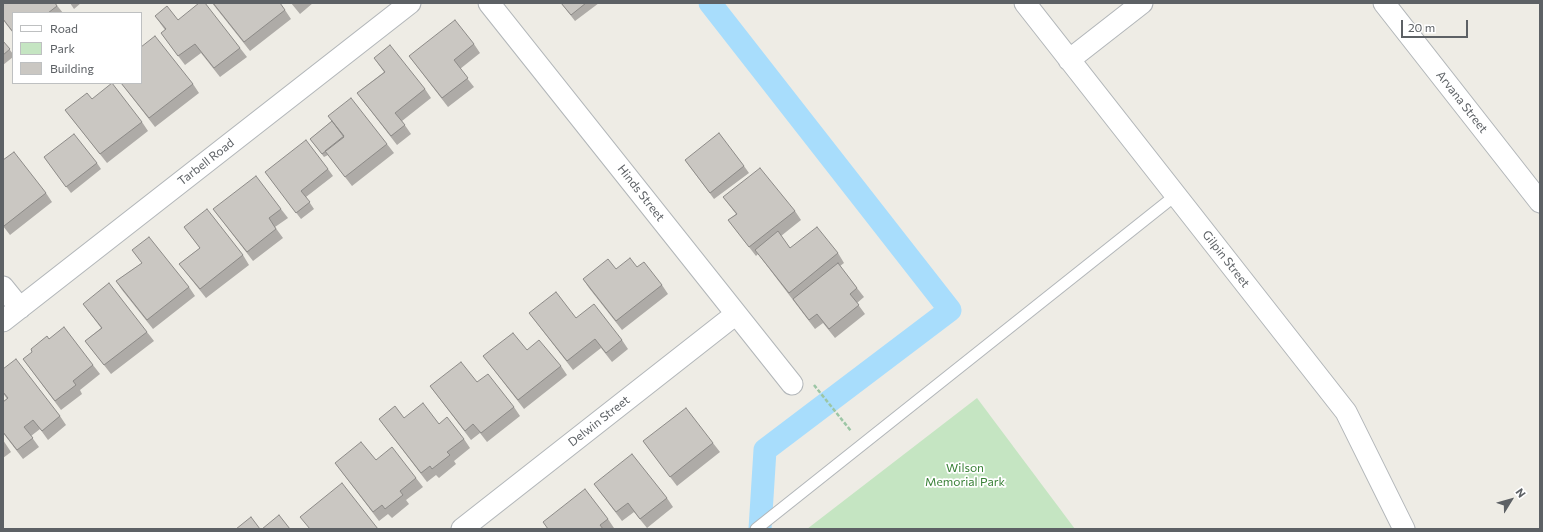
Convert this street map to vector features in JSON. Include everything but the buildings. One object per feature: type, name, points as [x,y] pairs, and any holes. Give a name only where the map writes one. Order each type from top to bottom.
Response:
[{"type":"street","name":"Tarbell Road","points":[[3,321],[410,3]]},
{"type":"street","name":"Hinds Street","points":[[489,3],[792,384]]},
{"type":"street","name":"Gilpin Street","points":[[1025,3],[1346,412],[1404,529]]},
{"type":"street","points":[[1069,60],[1142,3]]},
{"type":"street","name":"Arvana Street","points":[[1384,3],[1540,202]]},
{"type":"street","points":[[3,287],[20,308]]},
{"type":"street","name":"Delwin Street","points":[[462,529],[736,314]]},
{"type":"lane","points":[[756,529],[1176,195]]},
{"type":"path","points":[[817,389],[840,418]]},
{"type":"green space","name":"Wilson Memorial Park","points":[[977,398],[1075,529],[807,529]]},
{"type":"waterway","points":[[710,3],[950,310],[765,450],[760,529]]}]
